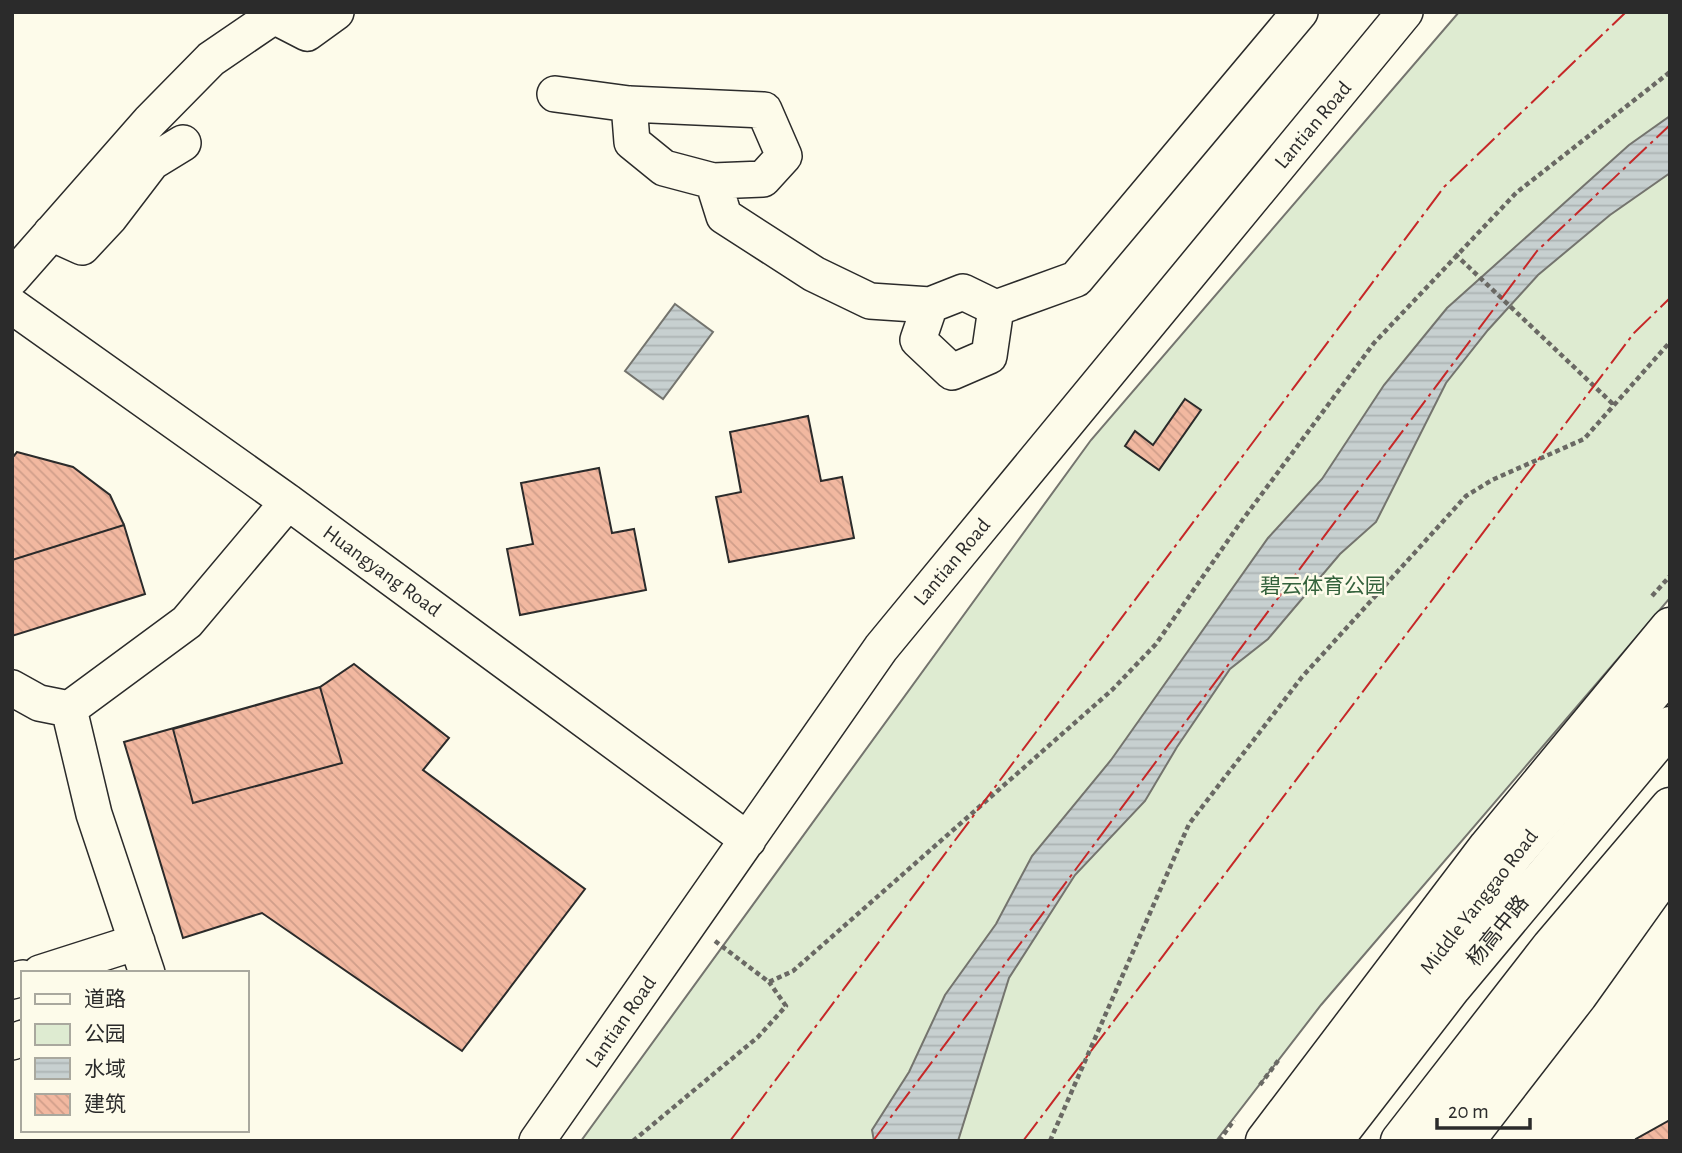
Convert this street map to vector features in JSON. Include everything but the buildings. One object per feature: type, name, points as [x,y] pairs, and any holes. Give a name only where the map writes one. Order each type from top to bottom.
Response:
[{"type":"main road","points":[[1265,1141],[1488,847],[1670,627]]},
{"type":"main road","name":"Middle Yanggao Road","points":[[1297,1141],[1514,855],[1670,671]]},
{"type":"main road","name":"杨高中路","points":[[1333,1141],[1452,988],[1670,726]]},
{"type":"main road","points":[[1400,1141],[1551,947],[1670,807]]},
{"type":"main road","points":[[1432,1141],[1632,879],[1670,839]]},
{"type":"main road","points":[[1465,1141],[1578,995],[1670,866]]},
{"type":"street","points":[[12,278],[86,197],[150,121],[211,59],[274,14],[307,33],[336,12]]},
{"type":"street","points":[[713,181],[724,216],[814,274],[870,301],[930,305],[963,292],[996,308],[1076,279],[1300,12]]},
{"type":"street","name":"Lantian Road","points":[[537,1141],[881,648],[1405,12]]},
{"type":"street","points":[[555,94],[629,104],[764,110],[784,156],[763,179],[713,181],[664,168],[632,142],[629,104]]},
{"type":"street","points":[[51,233],[82,247],[110,217],[152,162],[183,143]]},
{"type":"street","points":[[930,305],[918,340],[952,372],[989,356],[996,308]]},
{"type":"street","name":"Huangyang Road","points":[[12,306],[288,502],[748,840]]},
{"type":"street","points":[[12,688],[38,703],[69,709],[187,622],[288,502]]},
{"type":"street","points":[[53,971],[142,957],[94,814],[69,709]]},
{"type":"path","points":[[769,982],[793,971],[1112,690],[1156,644],[1238,526],[1374,343],[1455,254],[1516,193],[1670,72]]},
{"type":"path","points":[[1455,254],[1514,313],[1614,405]]},
{"type":"path","points":[[1050,1141],[1189,824],[1302,677],[1466,496],[1492,480],[1584,439],[1670,342]]},
{"type":"path","points":[[633,1141],[758,1037],[786,1006],[769,982],[690,922]]},
{"type":"green space","name":"碧云体育公园","points":[[1459,12],[1670,12],[1670,598],[1321,1005],[1216,1141],[581,1141],[1091,440]]},
{"type":"water","points":[[1670,116],[1670,173],[1610,215],[1538,275],[1488,330],[1446,383],[1376,522],[1340,554],[1268,639],[1230,669],[1177,747],[1145,801],[1075,875],[1009,978],[958,1141],[874,1141],[872,1130],[909,1072],[945,995],[996,924],[1032,856],[1111,760],[1268,538],[1322,479],[1384,385],[1447,308],[1629,145]]},
{"type":"water","points":[[675,304],[713,332],[663,399],[625,371]]},
{"type":"power","points":[[730,1141],[1444,187],[1626,12]]},
{"type":"power","points":[[873,1141],[1537,251],[1670,125]]},
{"type":"power","points":[[1023,1141],[1634,333],[1670,298]]}]
